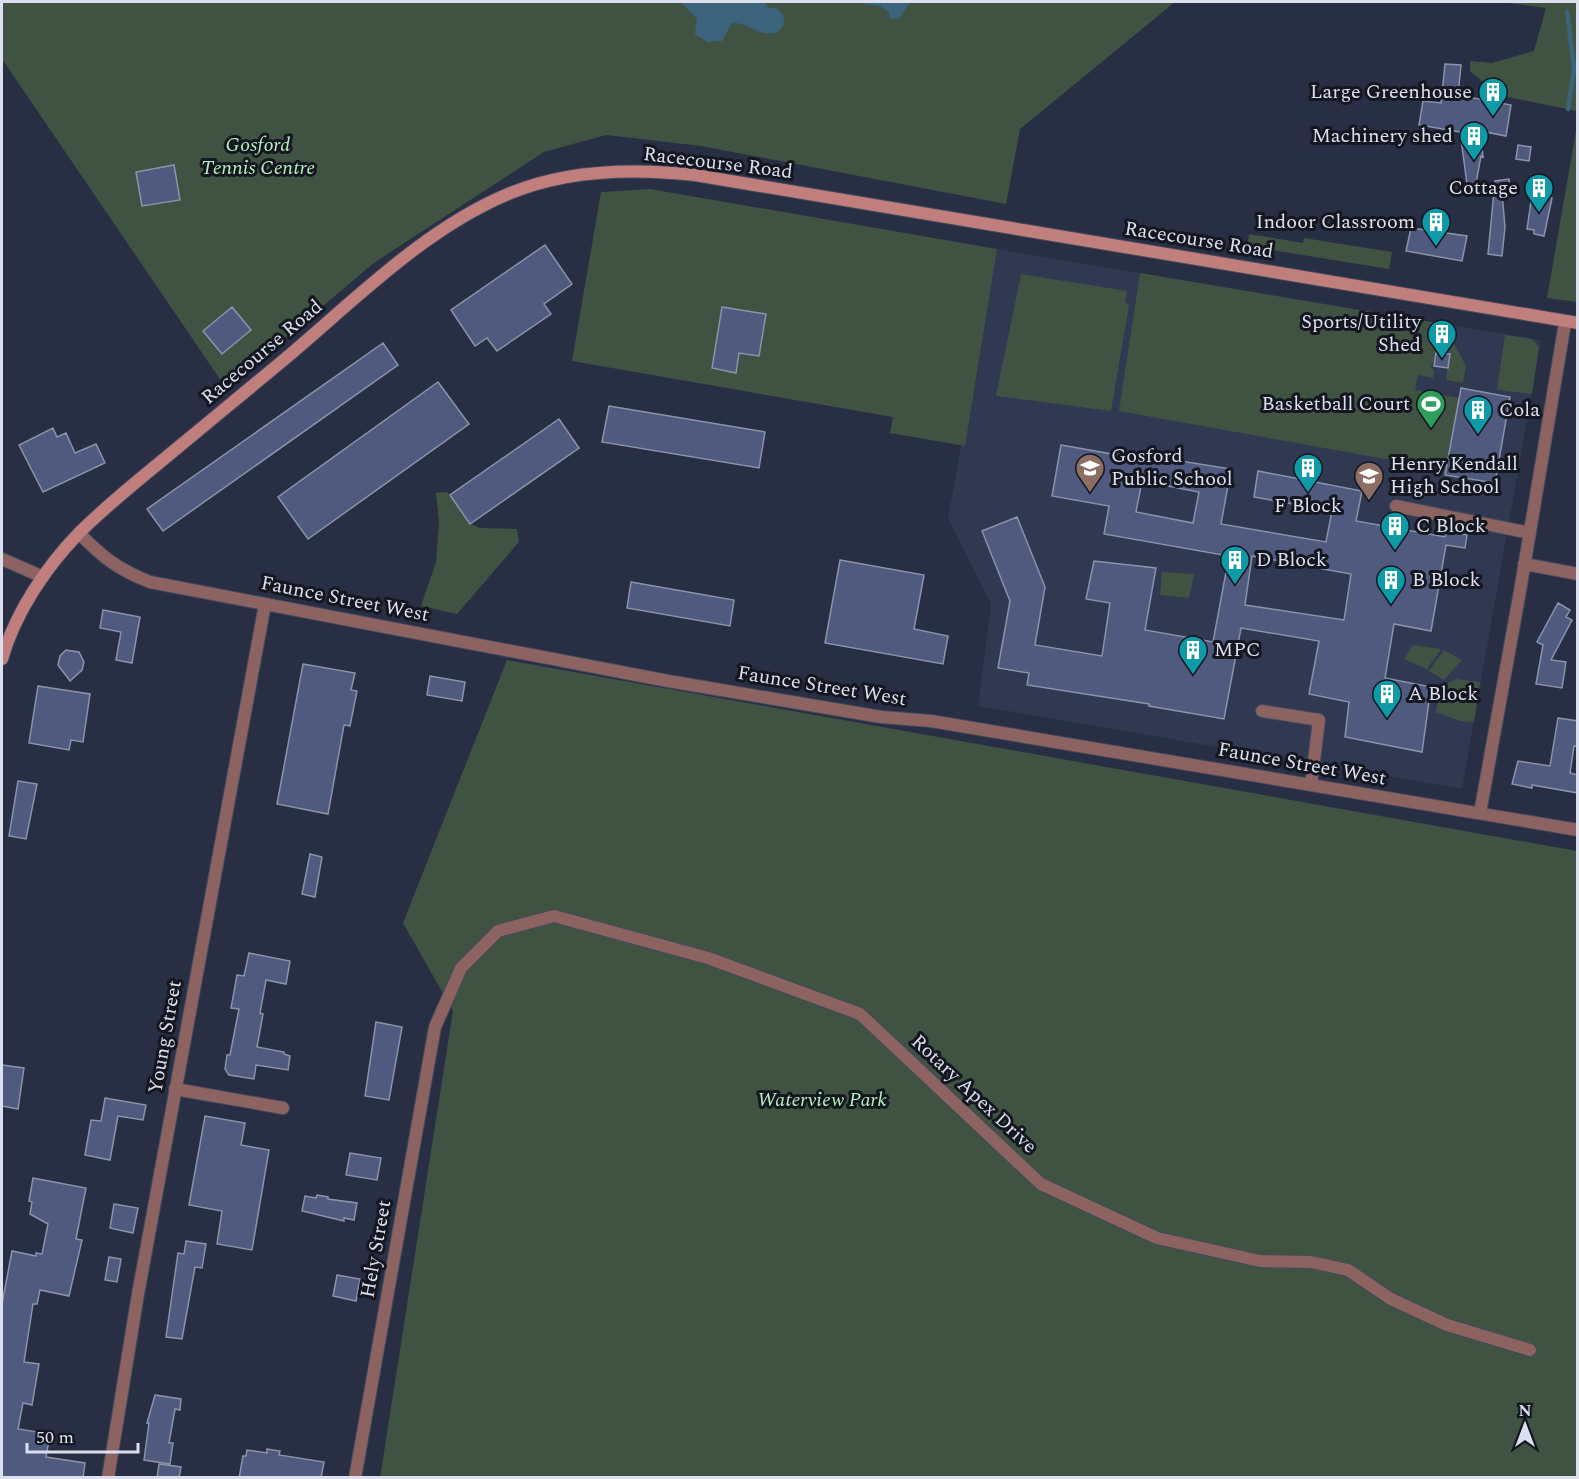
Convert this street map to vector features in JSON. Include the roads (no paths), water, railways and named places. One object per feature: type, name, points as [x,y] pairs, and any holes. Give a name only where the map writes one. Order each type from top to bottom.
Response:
[{"type":"main road","name":"Racecourse Road","points":[[2,659],[5,647],[26,604],[44,578],[79,533],[137,481],[386,273],[440,231],[478,208],[533,185],[584,175],[643,171],[695,175],[1571,323]]},
{"type":"street","points":[[1480,813],[1524,564],[1571,323]]},
{"type":"street","points":[[1396,506],[1530,533]]},
{"type":"street","name":"Faunce Street West","points":[[79,533],[106,559],[128,574],[150,582],[679,683],[881,717],[931,721],[1578,830]]},
{"type":"street","points":[[2,559],[44,578]]},
{"type":"street","points":[[1524,564],[1578,574]]},
{"type":"street","name":"Young Street","points":[[108,1478],[138,1294],[264,604]]},
{"type":"street","points":[[1262,711],[1319,720],[1311,785]]},
{"type":"street","name":"Rotary Apex Drive","points":[[435,1027],[462,968],[498,931],[555,916],[708,958],[860,1014],[1041,1184],[1157,1238],[1260,1261],[1311,1262],[1348,1270],[1391,1299],[1447,1325],[1530,1350]]},
{"type":"street","name":"Hely Street","points":[[355,1478],[435,1027]]},
{"type":"street","points":[[176,1089],[283,1108]]},
{"type":"waterway","points":[[1567,11],[1574,69],[1568,109]]},
{"type":"place","name":"Large Greenhouse","points":[[1493,118]]},
{"type":"place","name":"Machinery shed","points":[[1474,162]]},
{"type":"place","name":"Cottage","points":[[1539,214]]},
{"type":"place","name":"Indoor Classroom","points":[[1436,248]]},
{"type":"place","name":"Sports/Utility Shed","points":[[1442,360]]},
{"type":"place","name":"Basketball Court","points":[[1431,430]]},
{"type":"place","name":"Cola","points":[[1478,436]]},
{"type":"place","name":"Gosford Public School","points":[[1090,494]]},
{"type":"place","name":"F Block","points":[[1308,494]]},
{"type":"place","name":"Henry Kendall High School","points":[[1369,502]]},
{"type":"place","name":"C Block","points":[[1395,552]]},
{"type":"place","name":"D Block","points":[[1235,586]]},
{"type":"place","name":"B Block","points":[[1391,606]]},
{"type":"place","name":"MPC","points":[[1193,676]]},
{"type":"place","name":"A Block","points":[[1387,720]]},
{"type":"park label","name":"Gosford Tennis Centre","points":[[258,156]]},
{"type":"park label","name":"Waterview Park","points":[[822,1100]]}]
